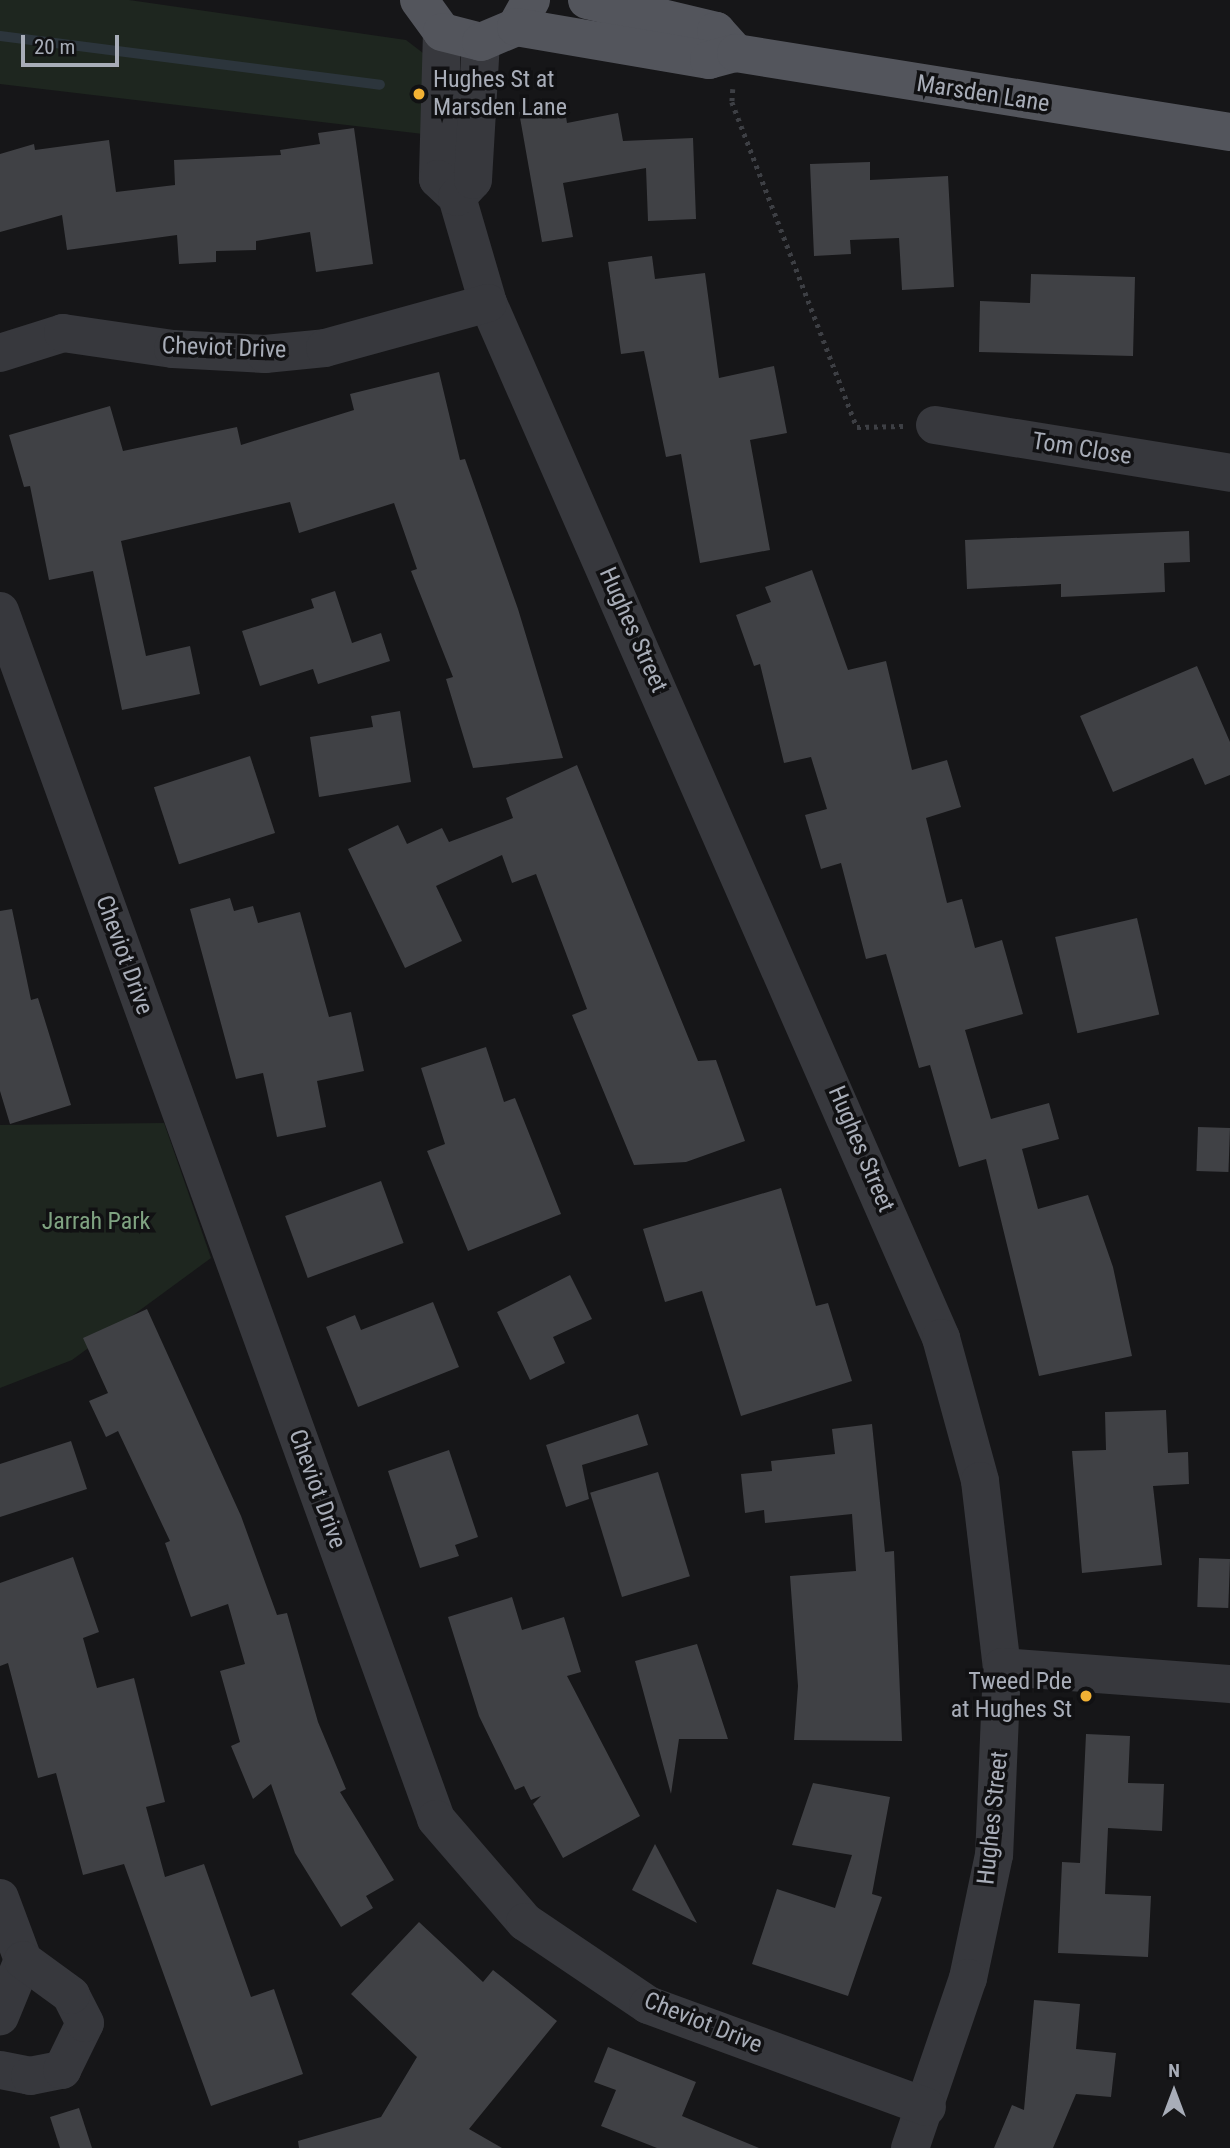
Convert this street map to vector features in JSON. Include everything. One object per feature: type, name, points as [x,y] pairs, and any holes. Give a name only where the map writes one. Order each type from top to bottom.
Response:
[{"type":"main road","points":[[408,0],[442,32],[481,42],[523,13]]},
{"type":"main road","points":[[587,0],[716,31],[736,53]]},
{"type":"main road","name":"Marsden Lane","points":[[523,13],[709,60],[736,53],[1230,132]]},
{"type":"street","name":"Hughes Street","points":[[442,32],[438,179],[457,197],[488,303],[941,1338],[980,1481],[1002,1667],[994,1855],[968,1978],[927,2107],[910,2148]]},
{"type":"street","points":[[457,197],[472,180],[481,42]]},
{"type":"street","name":"Cheviot Drive","points":[[0,353],[63,333],[173,349],[265,354],[325,348],[488,303]]},
{"type":"street","name":"Tom Close","points":[[934,425],[1230,473]]},
{"type":"street","name":"Cheviot Drive","points":[[0,611],[436,1819],[525,1922],[648,2005],[927,2107]]},
{"type":"street","points":[[1002,1667],[1230,1684]]},
{"type":"street","points":[[0,1898],[23,1960],[71,1995],[85,2023],[62,2070],[30,2076],[0,2070]]},
{"type":"street","points":[[0,2016],[23,1960]]},
{"type":"path","points":[[736,53],[732,102],[857,428],[934,425]]},
{"type":"green space","points":[[0,0],[129,0],[406,40],[423,53],[423,134],[0,84]]},
{"type":"green space","name":"Jarrah Park","points":[[164,1123],[211,1258],[72,1360],[0,1388],[0,1125]]},
{"type":"building","points":[[564,104],[567,123],[618,113],[623,141],[693,138],[696,219],[648,221],[646,168],[563,183],[573,237],[542,242],[519,112]]},
{"type":"building","points":[[354,128],[373,264],[316,272],[310,232],[256,241],[256,250],[216,251],[216,262],[179,264],[177,235],[67,250],[62,215],[0,232],[0,154],[34,144],[35,150],[109,140],[116,192],[175,185],[174,160],[281,155],[280,150],[320,144],[318,133]]},
{"type":"building","points":[[870,162],[870,180],[948,176],[954,287],[902,290],[899,238],[850,240],[851,254],[814,256],[810,164]]},
{"type":"building","points":[[652,256],[655,279],[705,273],[719,378],[774,366],[787,433],[750,440],[770,550],[700,563],[681,454],[666,457],[644,351],[621,354],[608,262]]},
{"type":"building","points":[[1031,274],[1135,277],[1133,356],[979,352],[980,301],[1030,303]]},
{"type":"building","points":[[439,372],[460,460],[465,459],[518,609],[563,758],[473,768],[446,679],[453,677],[411,571],[417,569],[394,503],[299,533],[290,502],[121,541],[146,656],[190,646],[200,694],[122,710],[93,571],[49,580],[30,486],[24,487],[9,435],[110,406],[123,451],[237,427],[241,445],[354,410],[350,394]]},
{"type":"building","points":[[1189,531],[1190,562],[1164,563],[1165,592],[1061,597],[1061,584],[967,589],[965,540]]},
{"type":"building","points":[[812,570],[848,670],[886,661],[912,770],[947,760],[961,807],[926,818],[947,903],[962,899],[975,948],[1002,940],[1023,1014],[965,1030],[991,1119],[1049,1103],[1059,1139],[1022,1149],[1038,1209],[1088,1195],[1113,1267],[1132,1356],[1039,1376],[986,1159],[959,1167],[930,1065],[919,1068],[886,954],[866,959],[841,863],[821,869],[805,815],[827,809],[811,757],[784,763],[760,664],[754,666],[736,615],[771,602],[765,587]]},
{"type":"building","points":[[335,591],[352,643],[381,633],[390,661],[318,684],[313,669],[260,686],[242,631],[314,608],[311,599]]},
{"type":"building","points":[[1197,666],[1230,742],[1230,775],[1205,785],[1193,758],[1113,792],[1080,716]]},
{"type":"building","points":[[400,711],[411,782],[319,797],[310,737],[373,727],[371,716]]},
{"type":"building","points":[[250,756],[275,833],[179,864],[154,787]]},
{"type":"building","points":[[577,765],[698,1061],[716,1060],[745,1141],[686,1162],[634,1165],[572,1015],[587,1009],[536,874],[512,883],[502,855],[436,886],[462,941],[405,968],[348,849],[398,825],[407,844],[442,828],[449,842],[513,818],[506,798]]},
{"type":"building","points":[[230,898],[234,911],[253,906],[258,923],[300,912],[329,1017],[351,1012],[364,1071],[317,1081],[326,1127],[277,1137],[263,1073],[236,1079],[190,909]]},
{"type":"building","points":[[12,909],[31,1000],[38,998],[71,1105],[10,1124],[0,1091],[0,911]]},
{"type":"building","points":[[1137,918],[1159,1014],[1077,1033],[1055,937]]},
{"type":"building","points":[[486,1047],[504,1102],[515,1098],[561,1214],[468,1251],[427,1151],[445,1144],[421,1068]]},
{"type":"building","points":[[1198,1127],[1230,1128],[1228,1172],[1196,1171]]},
{"type":"building","points":[[381,1181],[404,1243],[308,1278],[285,1216]]},
{"type":"building","points":[[781,1188],[816,1306],[828,1303],[852,1381],[741,1416],[702,1291],[665,1302],[643,1229]]},
{"type":"building","points":[[570,1275],[592,1319],[553,1337],[565,1363],[530,1380],[497,1312]]},
{"type":"building","points":[[433,1302],[459,1367],[358,1407],[326,1327],[355,1315],[361,1330]]},
{"type":"building","points":[[147,1309],[241,1516],[277,1615],[287,1613],[318,1722],[346,1789],[340,1792],[394,1880],[366,1896],[373,1908],[341,1927],[295,1853],[271,1784],[253,1799],[231,1746],[240,1742],[220,1671],[245,1664],[228,1604],[191,1617],[165,1543],[170,1541],[118,1431],[106,1437],[89,1401],[108,1393],[83,1338]]},
{"type":"building","points":[[1166,1410],[1168,1453],[1188,1452],[1189,1484],[1153,1486],[1162,1565],[1082,1573],[1072,1451],[1106,1450],[1105,1412]]},
{"type":"building","points":[[638,1414],[648,1445],[582,1465],[589,1499],[566,1507],[546,1445]]},
{"type":"building","points":[[872,1424],[885,1552],[894,1551],[902,1741],[794,1740],[798,1686],[790,1576],[856,1571],[852,1514],[765,1523],[764,1510],[745,1513],[741,1474],[772,1471],[771,1461],[835,1454],[832,1429]]},
{"type":"building","points":[[71,1441],[87,1489],[0,1517],[0,1464]]},
{"type":"building","points":[[449,1450],[478,1537],[455,1545],[459,1556],[420,1568],[388,1471]]},
{"type":"building","points":[[658,1472],[690,1576],[622,1597],[590,1493]]},
{"type":"building","points":[[73,1557],[99,1632],[83,1638],[97,1688],[134,1678],[165,1802],[146,1807],[165,1877],[204,1864],[251,1997],[274,1989],[303,2074],[211,2106],[124,1864],[83,1875],[56,1773],[38,1778],[8,1663],[0,1666],[0,1583]]},
{"type":"building","points":[[1199,1558],[1230,1559],[1228,1608],[1197,1607]]},
{"type":"building","points":[[512,1597],[522,1630],[564,1617],[581,1672],[567,1676],[640,1816],[563,1858],[533,1804],[541,1796],[531,1800],[524,1786],[515,1790],[479,1716],[448,1617]]},
{"type":"building","points":[[697,1644],[728,1739],[679,1739],[671,1794],[635,1661]]},
{"type":"building","points":[[1086,1734],[1130,1736],[1128,1783],[1164,1784],[1162,1831],[1108,1828],[1105,1894],[1151,1896],[1148,1957],[1058,1953],[1062,1862],[1080,1863]]},
{"type":"building","points":[[813,1783],[890,1797],[872,1894],[882,1897],[848,1996],[752,1964],[777,1889],[835,1908],[852,1855],[792,1845]]},
{"type":"building","points":[[655,1844],[697,1923],[632,1890]]},
{"type":"building","points":[[419,1922],[483,1982],[493,1970],[557,2021],[469,2129],[502,2148],[299,2148],[298,2141],[381,2117],[417,2057],[351,1994]]},
{"type":"building","points":[[1034,2000],[1080,2004],[1076,2049],[1116,2053],[1111,2097],[1076,2094],[1053,2148],[994,2148],[1012,2105],[1024,2110]]},
{"type":"building","points":[[608,2047],[696,2082],[682,2116],[759,2148],[657,2148],[601,2126],[616,2090],[594,2082]]},
{"type":"building","points":[[79,2108],[92,2148],[60,2148],[50,2117]]},
{"type":"waterway","points":[[0,36],[380,85]]},
{"type":"place","name":"Hughes St at Marsden Lane","points":[[419,94]]},
{"type":"place","name":"Tweed Pde at Hughes St","points":[[1086,1696]]}]
